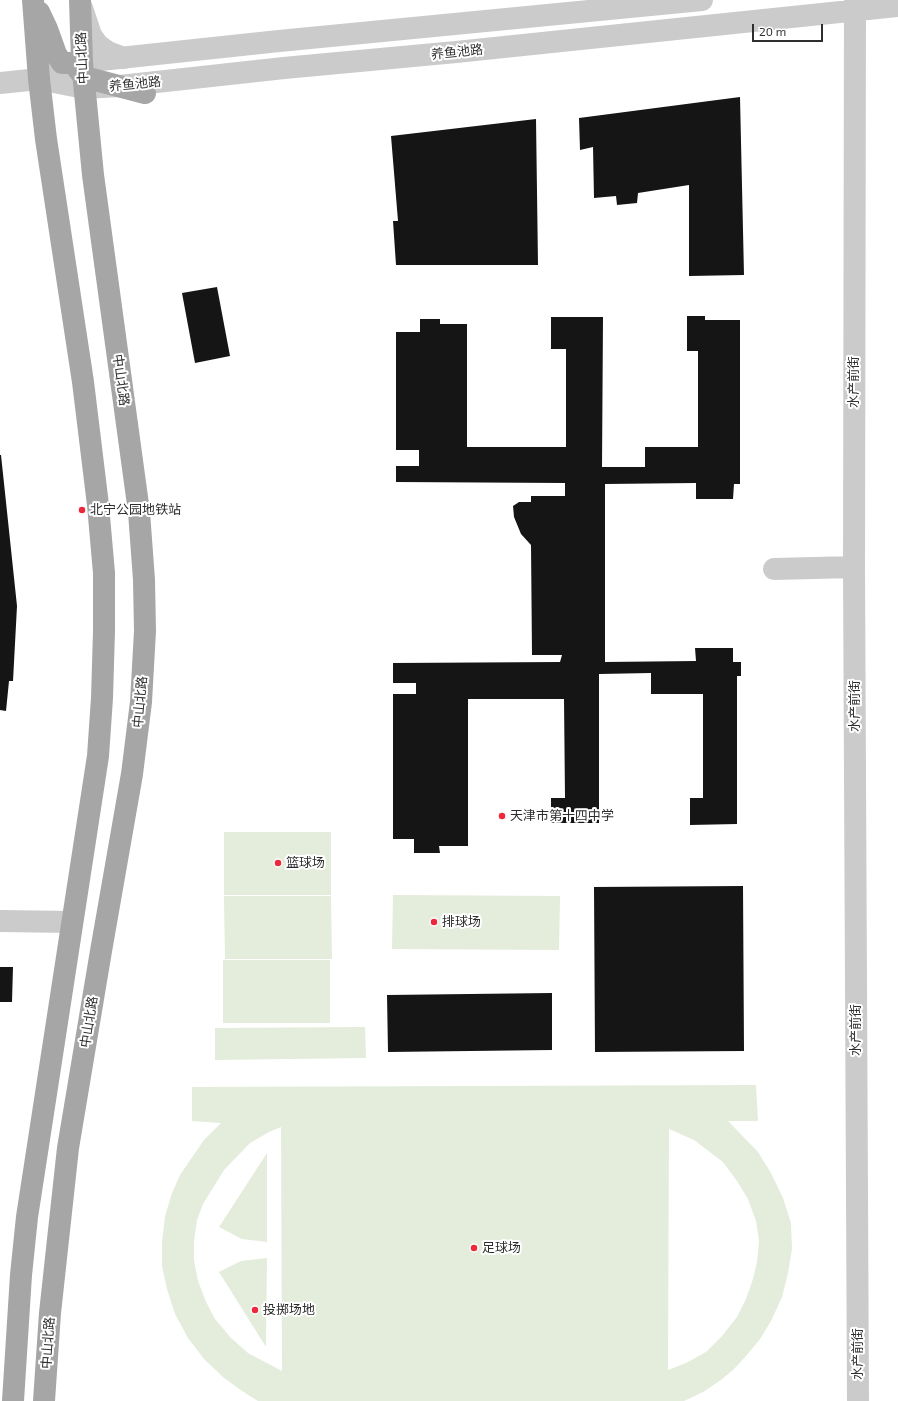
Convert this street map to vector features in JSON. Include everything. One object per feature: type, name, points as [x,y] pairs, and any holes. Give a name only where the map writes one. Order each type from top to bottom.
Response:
[{"type":"main road","points":[[33,0],[48,29],[56,54],[62,63],[77,62],[84,77],[145,93]]},
{"type":"main road","points":[[12,1401],[21,1275],[27,1217],[98,756],[103,690],[104,573],[98,505],[83,382],[38,79],[33,0]]},
{"type":"main road","name":"中山北路","points":[[44,1401],[50,1313],[68,1148],[132,774],[141,702],[145,631],[144,580],[139,512],[99,230],[84,88],[77,62],[80,0]]},
{"type":"street","points":[[80,0],[91,35],[98,44],[108,52],[130,60],[148,54]]},
{"type":"street","points":[[0,83],[38,79],[77,62],[702,0]]},
{"type":"street","name":"养鱼池路","points":[[38,79],[84,88],[120,86],[284,68],[456,52],[855,5],[898,6]]},
{"type":"street","name":"水产前街","points":[[855,5],[854,567],[858,1401]]},
{"type":"street","points":[[774,569],[854,567]]},
{"type":"street","points":[[0,922],[72,922]]},
{"type":"green space","name":"篮球场","points":[[224,832],[331,832],[331,895],[224,895]]},
{"type":"green space","points":[[393,895],[560,896],[559,950],[392,949]]},
{"type":"green space","name":"篮球场","points":[[224,896],[331,896],[332,959],[225,959]]},
{"type":"green space","points":[[223,960],[330,960],[330,1023],[223,1023]]},
{"type":"green space","points":[[365,1027],[366,1058],[215,1060],[215,1028]]},
{"type":"green space","points":[[756,1085],[758,1121],[728,1121],[758,1152],[771,1173],[783,1198],[791,1223],[792,1249],[782,1297],[771,1321],[760,1339],[733,1370],[703,1392],[684,1401],[258,1401],[223,1377],[204,1359],[188,1338],[175,1314],[162,1266],[162,1242],[165,1216],[172,1193],[180,1175],[204,1140],[221,1123],[192,1121],[192,1087]],"holes":[[[281,1127],[282,1371],[248,1353],[231,1338],[215,1319],[206,1302],[198,1281],[194,1260],[194,1241],[197,1220],[203,1204],[224,1170],[250,1143]],[[669,1129],[694,1140],[723,1162],[748,1199],[756,1221],[759,1241],[757,1262],[753,1279],[746,1299],[737,1317],[722,1336],[706,1352],[686,1363],[668,1370]]]},
{"type":"green space","points":[[267,1153],[267,1242],[242,1239],[219,1227]]},
{"type":"green space","name":"投掷场地","points":[[267,1258],[266,1347],[219,1272],[241,1261]]},
{"type":"building","points":[[740,97],[744,275],[689,276],[689,185],[638,193],[637,203],[617,205],[616,196],[594,198],[593,147],[580,150],[579,118]]},
{"type":"building","points":[[536,119],[538,265],[396,265],[393,221],[398,221],[391,136]]},
{"type":"building","points":[[217,287],[230,356],[195,363],[182,293]]},
{"type":"building","points":[[687,316],[705,316],[705,320],[740,320],[740,484],[734,484],[733,499],[696,499],[696,483],[605,484],[605,662],[696,661],[695,648],[733,648],[733,662],[741,662],[741,676],[737,676],[737,824],[690,825],[690,798],[703,798],[703,694],[651,694],[651,673],[599,674],[599,823],[551,823],[551,798],[565,798],[564,699],[468,699],[468,846],[439,846],[440,853],[414,853],[414,839],[393,839],[393,694],[416,694],[416,683],[393,683],[393,663],[560,662],[562,655],[532,655],[531,545],[521,534],[514,517],[513,506],[519,502],[531,502],[531,496],[565,496],[565,483],[396,482],[396,466],[419,466],[419,450],[396,450],[396,332],[420,332],[420,319],[440,319],[440,324],[467,324],[467,447],[566,447],[566,349],[551,349],[551,317],[603,317],[602,467],[645,467],[645,447],[698,447],[698,351],[687,351]]},
{"type":"building","points":[[0,455],[17,606],[13,681],[9,681],[6,711],[0,710]]},
{"type":"building","points":[[743,886],[744,1051],[595,1052],[594,887]]},
{"type":"building","points":[[0,967],[13,967],[12,1002],[0,1002]]},
{"type":"building","points":[[552,993],[552,1050],[388,1052],[387,995]]},
{"type":"place","name":"北宁公园地铁站","points":[[82,510]]},
{"type":"place","name":"天津市第十四中学","points":[[502,816]]},
{"type":"place","name":"篮球场","points":[[278,863]]},
{"type":"place","name":"排球场","points":[[434,922]]},
{"type":"place","name":"足球场","points":[[474,1248]]},
{"type":"place","name":"投掷场地","points":[[255,1310]]}]
